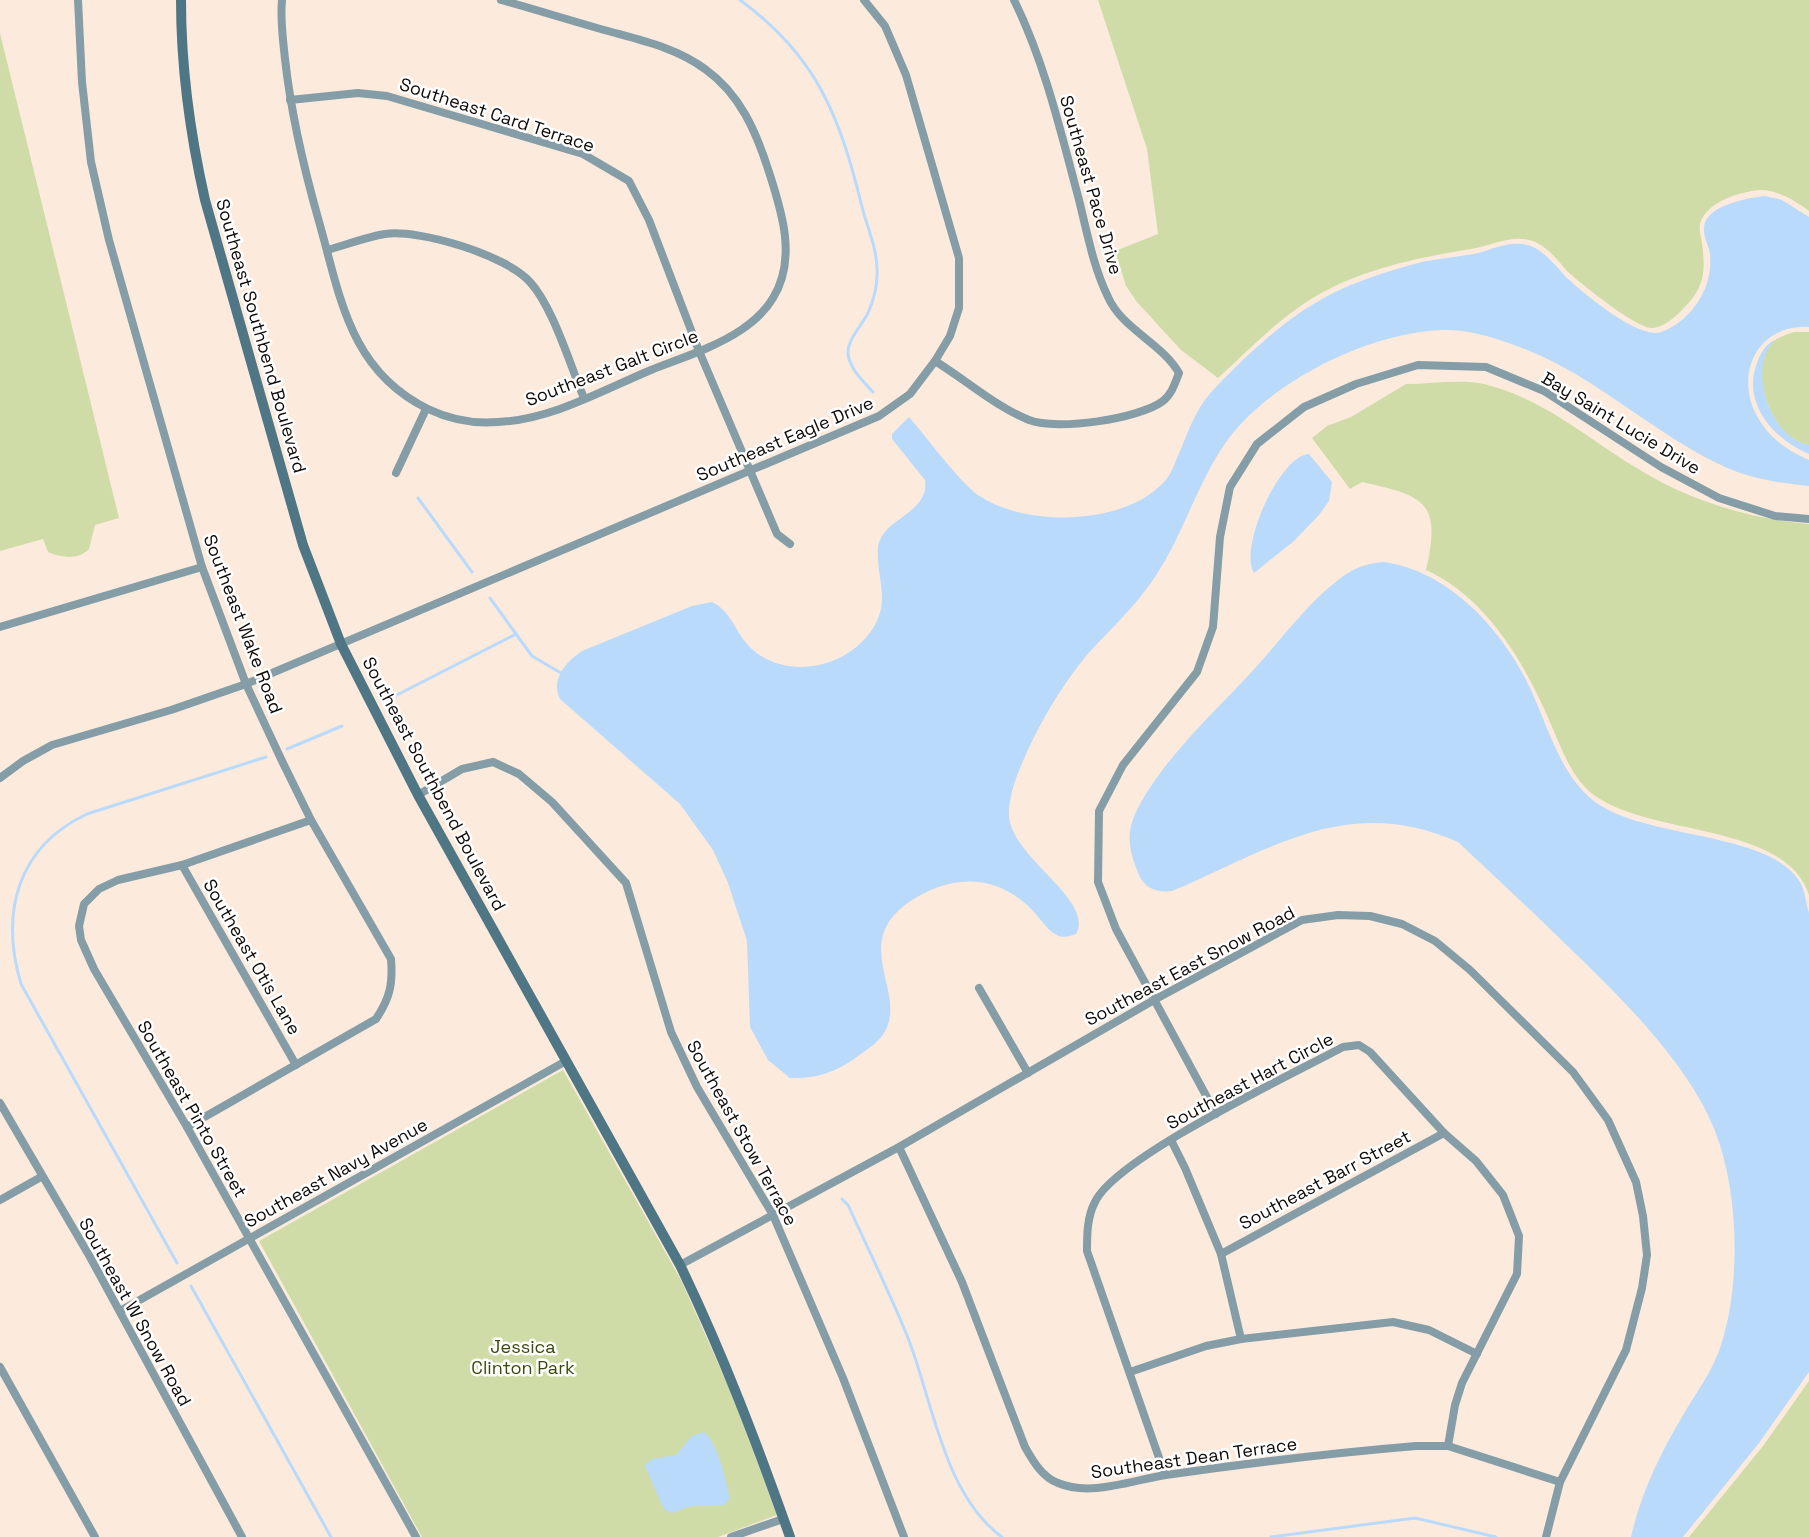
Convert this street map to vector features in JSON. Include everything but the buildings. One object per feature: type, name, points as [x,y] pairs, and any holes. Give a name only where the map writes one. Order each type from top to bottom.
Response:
[{"type":"street","name":"Southeast Wake Road","points":[[78,0],[82,82],[92,162],[99,195],[127,304],[202,567],[246,684],[311,820],[391,959],[393,979],[389,999],[376,1019],[187,1127]]},
{"type":"street","name":"Southeast Southbend Boulevard","points":[[181,0],[181,47],[185,91],[205,200],[303,545],[341,644],[418,795],[680,1265],[741,1403],[790,1537]]},
{"type":"street","name":"Southeast Galt Circle","points":[[282,0],[281,14],[290,100],[300,158],[346,322],[371,363],[389,382],[426,409],[459,420],[497,423],[538,416],[699,351],[740,330],[762,313],[774,297],[783,273],[787,251],[784,228],[765,160],[750,121],[733,94],[705,68],[663,47],[501,0]]},
{"type":"street","name":"Southeast Eagle Drive","points":[[341,644],[879,416],[910,394],[935,361],[950,336],[959,308],[959,258],[906,75],[885,26],[864,0]]},
{"type":"street","name":"Southeast Pace Drive","points":[[935,361],[1029,420],[1056,426],[1144,411],[1164,400],[1174,388],[1179,373],[1173,364],[1131,326],[1108,299],[1096,267],[1056,113],[1014,0]]},
{"type":"street","name":"Southeast Card Terrace","points":[[290,100],[358,93],[387,96],[583,154],[629,181],[649,220],[699,351],[777,534],[790,544]]},
{"type":"street","points":[[327,250],[386,234],[426,237],[499,261],[529,281],[543,300],[584,398]]},
{"type":"street","name":"Bay Saint Lucie Drive","points":[[1216,1114],[1116,929],[1098,882],[1100,811],[1123,765],[1197,672],[1213,627],[1220,537],[1230,487],[1257,444],[1304,407],[1356,384],[1418,365],[1486,367],[1544,391],[1661,468],[1719,498],[1775,516],[1809,519]]},
{"type":"street","points":[[396,473],[426,409]]},
{"type":"street","points":[[0,627],[202,567]]},
{"type":"street","points":[[0,778],[23,761],[52,745],[171,710],[246,684],[341,644]]},
{"type":"street","name":"Southeast Stow Terrace","points":[[418,795],[462,769],[493,762],[519,774],[552,802],[626,883],[671,1032],[697,1087],[773,1215],[843,1378],[904,1537]]},
{"type":"street","name":"Southeast Pinto Street","points":[[311,820],[182,865],[118,880],[99,889],[84,904],[79,926],[81,940],[94,969],[187,1127],[416,1537]]},
{"type":"street","name":"Southeast Otis Lane","points":[[182,865],[296,1065]]},
{"type":"street","name":"Southeast East Snow Road","points":[[680,1265],[899,1148],[1154,1000],[1302,920],[1338,915],[1370,916],[1402,924],[1435,942],[1470,970],[1573,1072],[1608,1120],[1636,1182],[1643,1216],[1647,1255],[1642,1288],[1626,1350],[1560,1482],[1546,1537]]},
{"type":"street","points":[[979,988],[1028,1073]]},
{"type":"street","name":"Southeast Hart Circle","points":[[1165,1476],[1087,1251],[1088,1223],[1095,1201],[1113,1179],[1170,1140],[1343,1047],[1359,1045],[1370,1052],[1444,1133],[1476,1161],[1503,1194],[1519,1236],[1517,1274],[1462,1383],[1455,1406],[1448,1446]]},
{"type":"street","name":"Southeast Navy Avenue","points":[[120,1311],[566,1061]]},
{"type":"street","name":"Southeast W Snow Road","points":[[0,1103],[120,1311],[242,1537]]},
{"type":"street","name":"Southeast Barr Street","points":[[1221,1254],[1444,1133]]},
{"type":"street","points":[[1170,1140],[1185,1168],[1221,1254],[1241,1339]]},
{"type":"street","name":"Southeast Dean Terrace","points":[[899,1148],[962,1282],[1025,1447],[1039,1470],[1058,1483],[1082,1488],[1381,1449],[1448,1446],[1560,1482]]},
{"type":"street","points":[[0,1200],[41,1177]]},
{"type":"street","points":[[1130,1372],[1206,1346],[1241,1339],[1393,1322],[1429,1330],[1477,1354]]},
{"type":"street","points":[[0,1367],[95,1537]]},
{"type":"street","points":[[731,1537],[783,1519]]},
{"type":"green space","points":[[1098,0],[1809,0],[1809,211],[1792,200],[1765,190],[1734,195],[1711,208],[1700,224],[1704,264],[1699,288],[1678,314],[1657,327],[1646,327],[1635,322],[1609,305],[1536,242],[1527,239],[1509,240],[1387,267],[1366,273],[1327,290],[1284,318],[1218,378],[1181,350],[1137,302],[1126,286],[1115,251],[1158,234],[1147,149]]},
{"type":"green space","points":[[0,33],[119,518],[95,525],[89,549],[75,556],[64,557],[48,552],[43,539],[0,551]]},
{"type":"green space","points":[[1794,332],[1809,332],[1809,445],[1797,441],[1777,422],[1765,395],[1762,380],[1766,349],[1776,339]]},
{"type":"green space","points":[[1465,382],[1506,390],[1546,409],[1640,470],[1679,491],[1743,513],[1809,524],[1809,895],[1795,871],[1773,854],[1745,842],[1648,818],[1619,808],[1594,795],[1579,780],[1568,762],[1540,699],[1501,634],[1467,597],[1448,582],[1426,570],[1431,529],[1429,516],[1423,505],[1400,492],[1362,482],[1350,489],[1312,438],[1327,426],[1351,417],[1406,384]]},
{"type":"green space","name":"Jessica Clinton Park","points":[[563,1070],[681,1280],[733,1397],[777,1515],[718,1537],[422,1537],[259,1241]]},
{"type":"green space","points":[[1809,1381],[1809,1537],[1689,1537],[1763,1446]]},
{"type":"water","points":[[1765,196],[1782,200],[1809,217],[1809,327],[1791,328],[1776,334],[1764,343],[1755,354],[1748,384],[1751,400],[1762,424],[1786,448],[1809,460],[1809,486],[1766,480],[1725,467],[1699,454],[1553,362],[1486,336],[1454,330],[1414,333],[1383,340],[1322,365],[1292,382],[1266,401],[1242,422],[1224,445],[1203,481],[1157,575],[1076,669],[1049,710],[1026,753],[1014,786],[1009,805],[1009,817],[1014,833],[1024,848],[1074,907],[1079,921],[1076,934],[1063,937],[1055,934],[1020,899],[993,885],[963,882],[932,889],[895,914],[884,931],[881,949],[890,1003],[889,1020],[882,1036],[846,1064],[816,1076],[790,1078],[768,1060],[750,1027],[747,941],[728,883],[713,850],[680,804],[560,699],[557,692],[559,678],[566,665],[576,655],[692,606],[712,602],[730,618],[747,644],[769,660],[787,666],[805,667],[824,664],[842,657],[870,633],[879,616],[882,591],[878,548],[881,538],[887,530],[913,509],[925,491],[925,480],[892,439],[892,434],[909,417],[954,472],[981,497],[1001,507],[1048,517],[1100,514],[1123,508],[1145,498],[1162,484],[1171,472],[1196,415],[1211,393],[1275,332],[1300,312],[1338,291],[1379,274],[1422,262],[1478,253],[1505,245],[1522,244],[1541,252],[1598,304],[1626,322],[1651,333],[1661,332],[1682,320],[1698,302],[1704,291],[1710,268],[1710,253],[1704,232],[1706,220],[1719,208],[1728,204]]},
{"type":"water","points":[[1775,340],[1767,352],[1763,367],[1766,400],[1783,430],[1795,440],[1809,445],[1809,454],[1796,448],[1774,430],[1758,407],[1754,394],[1753,380],[1757,362],[1765,347]]},
{"type":"water","points":[[1309,454],[1332,482],[1329,501],[1294,541],[1254,573],[1251,561],[1252,544],[1265,504],[1286,470],[1298,458]]},
{"type":"water","points":[[1384,562],[1430,577],[1452,591],[1489,625],[1519,666],[1561,759],[1588,796],[1609,810],[1636,821],[1760,852],[1783,865],[1800,882],[1803,889],[1809,913],[1809,1372],[1759,1443],[1683,1537],[1631,1537],[1645,1490],[1658,1461],[1718,1355],[1732,1294],[1733,1209],[1723,1155],[1715,1131],[1702,1103],[1665,1049],[1596,973],[1458,842],[1418,828],[1381,823],[1345,825],[1311,832],[1277,844],[1172,891],[1157,891],[1148,887],[1139,875],[1133,858],[1130,835],[1133,819],[1148,791],[1176,753],[1327,589],[1354,570],[1365,565]]},
{"type":"water","points":[[704,1432],[718,1454],[730,1498],[724,1505],[692,1506],[672,1513],[664,1509],[645,1466],[655,1459],[676,1455],[692,1436]]},
{"type":"waterway","points":[[740,0],[766,21],[807,66],[822,91],[844,145],[877,261],[875,292],[870,308],[852,338],[848,354],[854,370],[873,392]]},
{"type":"waterway","points":[[418,498],[472,572]]},
{"type":"waterway","points":[[490,598],[532,656],[561,673]]},
{"type":"waterway","points":[[387,700],[516,634]]},
{"type":"waterway","points":[[287,749],[342,726]]},
{"type":"waterway","points":[[177,1263],[21,984],[15,958],[14,908],[20,885],[30,864],[44,844],[63,828],[87,814],[266,757]]},
{"type":"waterway","points":[[842,1199],[848,1205],[908,1338],[953,1472],[966,1497],[982,1519],[1002,1537]]},
{"type":"waterway","points":[[191,1286],[331,1537]]},
{"type":"waterway","points":[[1271,1537],[1415,1518],[1496,1537]]}]
